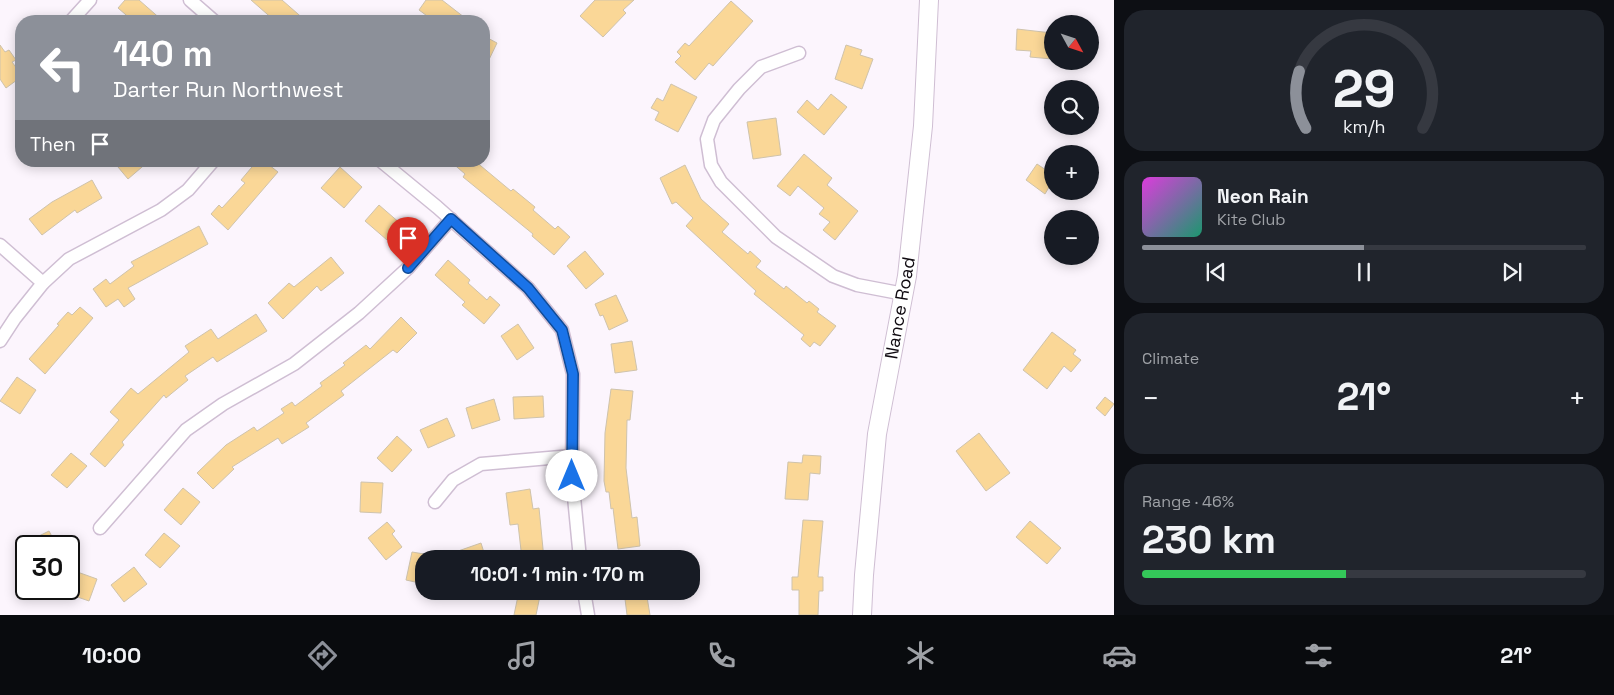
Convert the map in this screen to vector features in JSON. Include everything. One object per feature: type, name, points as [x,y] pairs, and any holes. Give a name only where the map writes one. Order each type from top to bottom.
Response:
[{"type":"street","points":[[76,15],[90,0]]},
{"type":"street","points":[[190,0],[207,15]]},
{"type":"street","name":"Nance Road","points":[[862,615],[877,434],[904,294],[923,126],[929,0]]},
{"type":"street","points":[[799,53],[761,67],[739,89],[714,120],[707,139],[711,165],[721,182],[776,237],[833,276],[857,285],[904,294]]},
{"type":"street","points":[[0,341],[15,318],[43,283],[69,259],[168,205],[188,190],[208,167]]},
{"type":"street","points":[[388,167],[451,219],[528,288],[562,330],[573,374],[572,456],[579,550]]},
{"type":"street","points":[[100,528],[186,430],[223,404],[294,364],[359,313],[408,268],[451,219]]},
{"type":"street","points":[[0,245],[43,283]]},
{"type":"street","points":[[435,502],[453,480],[481,464],[572,456]]},
{"type":"street","points":[[586,600],[588,615]]},
{"type":"building","points":[[125,0],[139,0],[156,15],[126,15],[118,8]]},
{"type":"building","points":[[251,0],[282,0],[299,15],[268,15]]},
{"type":"building","points":[[426,0],[442,0],[461,15],[426,15],[419,10]]},
{"type":"building","points":[[595,0],[634,0],[623,10],[626,13],[603,37],[580,16]]},
{"type":"building","points":[[731,1],[753,21],[713,66],[709,63],[695,80],[675,62],[681,56],[677,52],[685,43],[689,46]]},
{"type":"building","points":[[1017,29],[1044,32],[1044,58],[1030,57],[1031,51],[1016,50]]},
{"type":"building","points":[[490,39],[497,43],[490,58]]},
{"type":"building","points":[[0,45],[5,52],[9,50],[15,59],[12,62],[15,66],[15,81],[6,88],[0,79]]},
{"type":"building","points":[[846,45],[862,50],[860,55],[873,59],[862,89],[835,79]]},
{"type":"building","points":[[671,84],[697,97],[678,132],[655,120],[659,112],[651,108],[657,98],[663,101]]},
{"type":"building","points":[[831,94],[847,107],[824,135],[797,112],[807,100],[818,110]]},
{"type":"building","points":[[776,118],[781,155],[753,159],[747,122]]},
{"type":"building","points":[[804,154],[832,178],[827,185],[858,211],[835,240],[823,230],[830,222],[819,214],[824,208],[798,186],[790,196],[777,186]]},
{"type":"building","points":[[1037,164],[1044,169],[1044,193],[1026,180]]},
{"type":"building","points":[[685,165],[701,199],[729,224],[722,232],[748,254],[750,251],[761,261],[756,267],[784,289],[786,286],[807,303],[809,301],[819,309],[817,312],[836,326],[820,346],[814,342],[810,347],[801,339],[804,335],[754,294],[756,291],[686,226],[693,218],[676,202],[672,204],[660,178]]},
{"type":"building","points":[[118,167],[142,167],[128,179]]},
{"type":"building","points":[[252,167],[272,167],[278,172],[228,230],[211,214],[219,205],[222,208],[245,183],[241,180]]},
{"type":"building","points":[[340,167],[362,187],[344,208],[321,188]]},
{"type":"building","points":[[457,167],[482,167],[511,191],[513,189],[535,207],[533,210],[555,229],[558,226],[570,237],[554,255],[532,236],[533,234],[463,177],[465,174]]},
{"type":"building","points":[[92,180],[102,198],[77,213],[75,210],[42,235],[29,219],[52,202]]},
{"type":"building","points":[[379,205],[401,224],[387,240],[365,221]]},
{"type":"building","points":[[199,226],[208,244],[128,288],[135,299],[124,307],[118,299],[106,307],[93,289],[106,279],[110,284],[134,266],[131,262]]},
{"type":"building","points":[[585,251],[604,274],[586,289],[567,266]]},
{"type":"building","points":[[331,257],[344,273],[321,291],[317,286],[283,319],[268,303],[289,283],[294,287]]},
{"type":"building","points":[[448,260],[470,280],[468,283],[487,300],[490,296],[500,305],[484,324],[462,305],[465,302],[435,275]]},
{"type":"building","points":[[616,295],[628,321],[609,330],[603,315],[600,316],[595,304]]},
{"type":"building","points":[[80,307],[93,318],[45,374],[29,359],[68,312],[72,315]]},
{"type":"building","points":[[256,314],[267,331],[217,362],[213,357],[185,376],[188,380],[166,398],[164,395],[122,442],[124,445],[105,467],[90,454],[119,420],[110,412],[131,388],[138,394],[189,352],[185,346],[211,329],[218,339]]},
{"type":"building","points":[[401,317],[417,333],[397,353],[393,350],[341,391],[344,395],[306,423],[309,427],[282,444],[278,438],[232,467],[234,469],[213,489],[197,473],[226,445],[254,427],[257,431],[284,413],[281,409],[292,402],[295,406],[322,386],[320,383],[345,365],[343,363],[366,345],[370,349]]},
{"type":"building","points":[[518,324],[534,348],[517,360],[501,336]]},
{"type":"building","points":[[1052,332],[1076,350],[1073,354],[1081,360],[1071,372],[1064,366],[1047,389],[1023,370]]},
{"type":"building","points":[[632,341],[637,370],[615,373],[611,344]]},
{"type":"building","points":[[17,377],[36,390],[20,414],[0,401]]},
{"type":"building","points":[[611,389],[633,391],[630,420],[627,420],[626,468],[632,518],[637,517],[640,546],[618,549],[613,508],[611,509],[609,492],[606,492],[604,481],[605,433]]},
{"type":"building","points":[[543,396],[544,417],[514,419],[513,397]]},
{"type":"building","points":[[1105,397],[1114,404],[1105,416],[1096,408]]},
{"type":"building","points":[[494,399],[500,420],[472,429],[466,408]]},
{"type":"building","points":[[447,418],[455,436],[428,448],[420,430]]},
{"type":"building","points":[[979,433],[1010,473],[986,491],[956,451]]},
{"type":"building","points":[[397,436],[412,450],[392,472],[377,458]]},
{"type":"building","points":[[71,453],[87,466],[67,488],[51,475]]},
{"type":"building","points":[[803,455],[821,456],[820,474],[810,473],[808,500],[785,499],[788,462],[802,463]]},
{"type":"building","points":[[361,482],[383,483],[381,513],[360,512]]},
{"type":"building","points":[[183,488],[200,502],[181,525],[164,510]]},
{"type":"building","points":[[530,489],[533,509],[539,508],[543,550],[521,550],[518,524],[510,525],[506,493]]},
{"type":"building","points":[[803,520],[823,521],[818,577],[823,577],[823,591],[819,591],[818,615],[799,615],[799,590],[792,590],[792,577],[798,577]]},
{"type":"building","points":[[1030,521],[1061,548],[1047,564],[1016,537]]},
{"type":"building","points":[[387,522],[395,531],[392,534],[402,547],[386,560],[368,538]]},
{"type":"building","points":[[49,531],[51,535],[41,535]]},
{"type":"building","points":[[164,533],[180,546],[160,568],[145,555]]},
{"type":"building","points":[[481,543],[483,550],[461,550]]},
{"type":"building","points":[[412,552],[415,552],[415,582],[406,580]]},
{"type":"building","points":[[134,567],[147,584],[124,602],[111,585]]},
{"type":"building","points":[[80,573],[97,579],[89,601],[80,598]]},
{"type":"building","points":[[517,600],[539,600],[536,615],[514,615]]},
{"type":"building","points":[[625,600],[648,600],[650,615],[627,615]]},
{"type":"route","points":[[408,268],[451,219],[528,288],[548,310],[562,330],[573,374],[572,476]]}]
